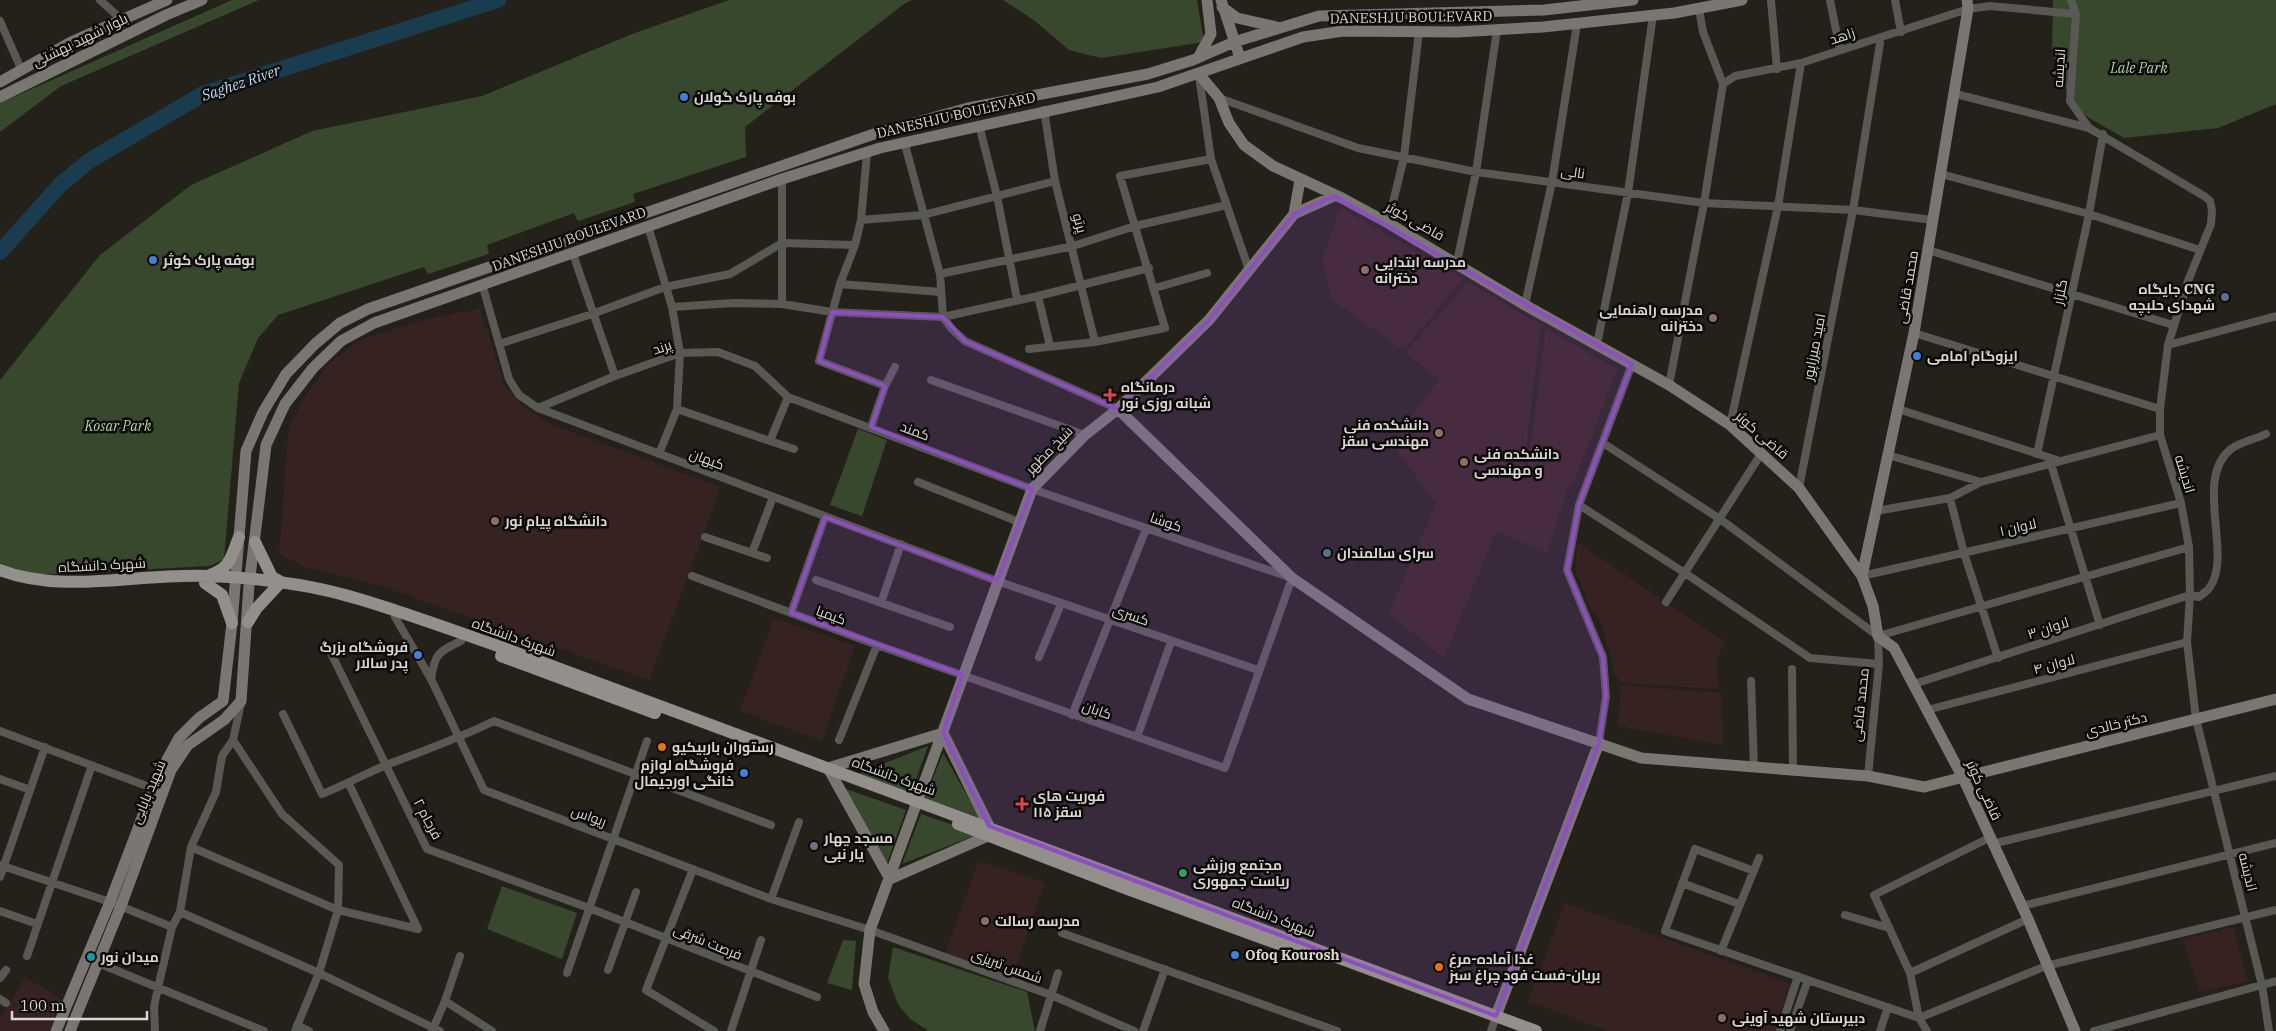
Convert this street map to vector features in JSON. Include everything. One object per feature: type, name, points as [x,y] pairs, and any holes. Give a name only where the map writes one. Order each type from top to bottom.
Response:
[{"type":"main road","name":"بلوار شهید بهشتی","points":[[0,82],[71,42],[167,0]]},
{"type":"main road","name":"بلوار شهید بهشتی","points":[[0,97],[149,23],[202,0]]},
{"type":"main road","points":[[1198,58],[1211,34],[1207,0]]},
{"type":"main road","name":"DANESHJU BOULEVARD","points":[[234,581],[246,451],[263,412],[286,374],[315,344],[340,323],[368,309],[874,134],[968,108],[1148,74],[1198,58],[1234,42],[1278,27],[1319,16],[1544,10],[1633,0]]},
{"type":"main road","name":"DANESHJU BOULEVARD","points":[[250,582],[266,445],[286,404],[313,368],[341,341],[374,323],[483,287],[782,179],[880,148],[1044,110],[1158,87],[1303,37],[1343,31],[1419,32],[1543,27],[1699,9],[1742,0]]},
{"type":"main road","points":[[1221,3],[1237,18],[1278,27]]},
{"type":"main road","points":[[1221,3],[1240,58]]},
{"type":"main road","name":"محمد قاضی","points":[[1862,576],[1914,333],[1956,94],[1968,4]]},
{"type":"main road","points":[[1543,27],[1544,10]]},
{"type":"main road","points":[[1419,32],[1422,14]]},
{"type":"main road","name":"قاضی کوثر","points":[[1199,74],[1220,98],[1229,123],[1244,145],[1273,166],[1388,223],[1669,385],[1730,425],[1799,488],[1862,576],[1873,606],[1878,636],[1894,648],[1963,778],[2028,918],[2046,966],[2075,1031]]},
{"type":"main road","points":[[874,134],[880,148]]},
{"type":"main road","points":[[1294,214],[1300,180]]},
{"type":"main road","points":[[1294,214],[1334,196]]},
{"type":"main road","name":"شیخ مظهر","points":[[884,1031],[873,1012],[864,984],[870,930],[943,733],[962,675],[1032,489],[1084,435],[1118,409],[1210,320],[1294,214]]},
{"type":"main road","name":"دکتر خالدی","points":[[1118,409],[1292,578],[1468,698],[1641,758],[1868,776],[1924,787],[2276,699]]},
{"type":"main road","points":[[251,439],[266,445]]},
{"type":"main road","points":[[206,579],[223,570],[228,564],[239,538]]},
{"type":"main road","points":[[255,542],[272,577],[278,585]]},
{"type":"main road","name":"شهرک دانشگاه","points":[[0,570],[28,579],[52,582],[206,579]]},
{"type":"main road","points":[[0,579],[26,586],[63,588],[206,579],[278,585],[395,618],[831,773],[943,733],[989,831],[890,879],[831,773]]},
{"type":"main road","points":[[206,579],[222,595],[232,623]]},
{"type":"main road","name":"شهید بابایی","points":[[70,1031],[98,963],[152,788],[179,738],[199,718],[223,702],[232,623],[234,581]]},
{"type":"main road","points":[[241,701],[250,582]]},
{"type":"main road","points":[[248,622],[256,608],[278,585]]},
{"type":"main road","name":"شهرک دانشگاه","points":[[278,585],[358,598],[398,611],[989,831],[1493,1024],[1536,1031]]},
{"type":"main road","name":"شهید بابایی","points":[[56,1031],[115,904],[171,770],[188,745],[224,720],[241,701]]},
{"type":"main road","points":[[1513,1031],[1493,1024],[1599,743]]},
{"type":"street","points":[[100,0],[122,20]]},
{"type":"street","points":[[1771,0],[1777,68]]},
{"type":"street","points":[[1830,0],[1840,50]]},
{"type":"street","points":[[1895,0],[1901,32]]},
{"type":"street","name":"اندیشه","points":[[2071,0],[2076,14],[2070,101],[2088,128],[2103,134],[2210,201],[2211,224],[2200,250],[2168,345],[2160,408],[2160,435],[2181,503],[2189,547],[2190,596],[2187,642],[2196,719],[2247,918],[2262,985],[2268,1031]]},
{"type":"street","name":"زاهد","points":[[1723,84],[1735,76],[1801,63],[1901,32],[1968,4],[1990,3],[2076,14]]},
{"type":"street","points":[[1669,385],[1704,203],[1723,84],[1703,32],[1699,9]]},
{"type":"street","points":[[1597,344],[1628,193],[1654,15]]},
{"type":"street","points":[[0,21],[22,70]]},
{"type":"street","points":[[1526,304],[1552,182],[1577,24]]},
{"type":"street","points":[[1457,262],[1476,172],[1497,30]]},
{"type":"street","points":[[1388,223],[1404,157],[1419,32]]},
{"type":"street","name":"امید میرزاپور","points":[[1799,488],[1853,210],[1881,37]]},
{"type":"street","points":[[1730,425],[1778,206],[1801,63]]},
{"type":"street","points":[[1199,74],[1211,159],[1249,270]]},
{"type":"street","points":[[1956,94],[2088,128]]},
{"type":"street","name":"نالی","points":[[1220,98],[1358,148],[1476,172],[1704,203],[1853,210],[1933,220]]},
{"type":"street","name":"پرتو","points":[[1044,110],[1055,181],[1073,246],[1095,342]]},
{"type":"street","points":[[979,125],[997,196],[1017,299]]},
{"type":"street","name":"گلزار","points":[[2037,454],[2089,214],[2103,134]]},
{"type":"street","points":[[904,141],[940,274],[943,317],[952,329],[965,341],[1118,409]]},
{"type":"street","points":[[867,153],[861,220],[855,245],[840,284],[820,361],[885,386]]},
{"type":"street","points":[[1029,349],[1095,342],[1165,328],[1155,288],[1120,176],[1211,159]]},
{"type":"street","points":[[1941,174],[2089,214],[2200,250]]},
{"type":"street","points":[[782,179],[782,304]]},
{"type":"street","points":[[861,220],[923,215],[1055,181]]},
{"type":"street","points":[[940,274],[1073,246],[1135,226],[1227,204]]},
{"type":"street","points":[[648,226],[672,307],[680,353],[677,409],[659,454]]},
{"type":"street","points":[[499,344],[592,314],[665,287],[730,274],[782,243],[855,245]]},
{"type":"street","points":[[1928,250],[2174,325]]},
{"type":"street","points":[[573,254],[592,314],[615,376]]},
{"type":"street","points":[[672,307],[734,303],[782,304],[832,312],[943,317],[1017,299],[1038,296],[1149,268]]},
{"type":"street","points":[[1155,288],[1207,273]]},
{"type":"street","points":[[840,284],[942,292]]},
{"type":"street","name":"کیهان","points":[[483,287],[509,379],[519,395],[538,408],[997,581]]},
{"type":"street","points":[[1038,296],[1050,346]]},
{"type":"street","points":[[2168,345],[2276,316]]},
{"type":"street","points":[[1914,333],[2055,375],[2086,388],[2160,408]]},
{"type":"street","name":"پرند","points":[[538,408],[615,376],[680,353],[718,352],[755,366],[788,397]]},
{"type":"street","points":[[1599,743],[1606,696],[1603,657],[1567,570],[1579,505],[1632,364]]},
{"type":"street","points":[[871,427],[885,386],[895,367]]},
{"type":"street","points":[[931,380],[1084,435]]},
{"type":"street","points":[[770,441],[788,397]]},
{"type":"street","name":"کمند","points":[[788,397],[1032,489]]},
{"type":"street","points":[[677,409],[794,449]]},
{"type":"street","points":[[1898,409],[2060,461]]},
{"type":"street","name":"لاوان ۳","points":[[1914,684],[2190,596],[2199,598],[2210,587],[2216,568],[2214,481],[2220,463],[2231,449],[2266,434]]},
{"type":"street","points":[[1876,511],[1950,498],[1981,482],[2160,435]]},
{"type":"street","points":[[1603,443],[1720,519],[1878,636],[2189,547]]},
{"type":"street","points":[[1666,602],[1762,454]]},
{"type":"street","points":[[1888,455],[1981,482]]},
{"type":"street","points":[[2051,464],[2100,625]]},
{"type":"street","points":[[918,482],[1019,522]]},
{"type":"street","name":"کوشا","points":[[1032,489],[1292,578]]},
{"type":"street","points":[[752,552],[773,497]]},
{"type":"street","points":[[1950,498],[1964,553],[1998,658]]},
{"type":"street","name":"لاوان ۱","points":[[1862,576],[2181,503]]},
{"type":"street","points":[[1579,505],[1685,573],[1810,658],[1879,664]]},
{"type":"street","points":[[791,613],[826,517]]},
{"type":"street","points":[[1072,715],[1146,529]]},
{"type":"street","points":[[705,537],[767,558]]},
{"type":"street","points":[[881,602],[901,544]]},
{"type":"street","name":"کیمیا","points":[[692,576],[962,675]]},
{"type":"street","points":[[1258,670],[1292,578]]},
{"type":"street","points":[[816,580],[950,626]]},
{"type":"street","name":"کسری","points":[[997,581],[1109,621],[1258,670]]},
{"type":"street","points":[[1039,656],[1061,604]]},
{"type":"street","name":"ریواس","points":[[395,618],[431,679],[484,790],[771,899],[870,930]]},
{"type":"street","name":"محمد قاضی","points":[[1868,776],[1879,664],[1878,636]]},
{"type":"street","points":[[431,679],[434,658],[444,649],[461,641]]},
{"type":"street","points":[[1137,738],[1171,642]]},
{"type":"street","name":"لاوان ۴","points":[[1926,710],[2187,642]]},
{"type":"street","points":[[839,740],[877,645]]},
{"type":"street","name":"فرجام ۲","points":[[329,649],[427,849],[589,908]]},
{"type":"street","points":[[1792,669],[1793,770]]},
{"type":"street","name":"کابان","points":[[962,675],[1225,768],[1258,670]]},
{"type":"street","points":[[1751,681],[1754,768]]},
{"type":"street","points":[[155,1031],[154,1007],[172,927],[180,912],[191,847],[216,792],[222,756],[232,740],[241,701]]},
{"type":"street","points":[[283,714],[322,794],[349,784],[387,764],[460,738],[494,722],[771,824]]},
{"type":"street","points":[[0,731],[152,788]]},
{"type":"street","points":[[232,740],[282,814],[339,866],[338,910],[319,973],[296,1028],[309,1031]]},
{"type":"street","points":[[567,973],[647,741]]},
{"type":"street","points":[[0,878],[2,866],[45,747]]},
{"type":"street","points":[[27,956],[92,764]]},
{"type":"street","points":[[1927,1031],[1919,1018],[1910,973],[1874,895],[1991,841],[2214,792],[2276,776]]},
{"type":"street","points":[[0,780],[25,788]]},
{"type":"street","points":[[191,847],[338,910],[418,929],[349,784]]},
{"type":"street","points":[[771,899],[799,822]]},
{"type":"street","points":[[2022,906],[2276,843]]},
{"type":"street","points":[[1754,871],[1695,849],[1665,931],[1919,1018],[2046,966],[2276,910]]},
{"type":"street","points":[[1721,951],[1738,904],[1759,858]]},
{"type":"street","points":[[2,866],[115,904],[172,927]]},
{"type":"street","points":[[693,869],[646,990],[714,1031]]},
{"type":"street","points":[[1682,883],[1738,904]]},
{"type":"street","points":[[608,970],[636,892]]},
{"type":"street","name":"فرصت شرقی","points":[[589,908],[818,997]]},
{"type":"street","points":[[0,911],[37,924]]},
{"type":"street","points":[[180,912],[319,973],[435,1030],[460,956]]},
{"type":"street","points":[[1845,915],[1889,928]]},
{"type":"street","points":[[1910,973],[2028,918]]},
{"type":"street","name":"شمس تبریزی","points":[[870,930],[1051,995],[1134,1031]]},
{"type":"street","points":[[1062,933],[1338,1031]]},
{"type":"street","points":[[731,1031],[761,940]]},
{"type":"street","points":[[98,963],[262,1031]]},
{"type":"street","points":[[1143,1031],[1165,969]]},
{"type":"street","points":[[0,978],[6,970]]},
{"type":"street","points":[[1040,1031],[1058,973]]},
{"type":"street","points":[[1780,1031],[1798,976]]},
{"type":"street","points":[[1790,1031],[1808,980]]},
{"type":"street","points":[[2094,1031],[2276,981]]},
{"type":"street","points":[[445,1001],[492,1031]]},
{"type":"street","points":[[1880,1031],[1888,1007]]},
{"type":"highlighted area","points":[[1334,196],[1632,364],[1579,505],[1567,570],[1603,657],[1606,696],[1599,743],[1496,1016],[989,826],[943,733],[962,675],[791,613],[825,517],[997,581],[1032,489],[871,427],[885,386],[819,361],[832,312],[943,317],[965,341],[1118,409],[1209,320],[1294,214]]},
{"type":"shaded area","points":[[1341,208],[1463,279],[1403,350],[1331,299],[1322,258]]},
{"type":"shaded area","name":"دانشکده فنی و مهندسی","points":[[1468,282],[1541,325],[1522,479],[1526,480],[1546,329],[1617,369],[1572,486],[1557,485],[1568,487],[1547,553],[1496,531],[1444,659],[1389,613],[1436,504],[1392,444],[1439,379],[1405,353]]},
{"type":"shaded area","name":"دانشگاه پیام نور","points":[[480,309],[505,386],[522,406],[552,425],[721,487],[649,680],[381,586],[305,567],[279,554],[289,426],[306,395],[329,363],[360,340],[426,319]]},
{"type":"shaded area","points":[[1577,542],[1725,642],[1717,660],[1719,689],[1621,683],[1615,674],[1601,623],[1589,605],[1576,571]]},
{"type":"shaded area","points":[[774,618],[855,646],[822,741],[740,711]]},
{"type":"shaded area","points":[[1621,685],[1721,693],[1723,745],[1618,726]]},
{"type":"shaded area","points":[[979,861],[1045,883],[1012,977],[945,953]]},
{"type":"shaded area","points":[[1565,903],[1791,984],[1775,1031],[1608,1031],[1528,1001]]},
{"type":"shaded area","points":[[2233,927],[2248,981],[2200,992],[2182,939]]},
{"type":"shaded area","points":[[25,977],[61,999],[49,1031],[0,1031],[0,1020]]},
{"type":"green space","points":[[232,0],[259,0],[61,86],[0,132],[0,103]]},
{"type":"green space","name":"Kosar Park","points":[[729,0],[912,0],[904,4],[745,127],[746,157],[633,194],[635,202],[578,221],[574,213],[487,245],[489,254],[428,274],[424,267],[278,315],[258,338],[239,383],[224,559],[210,566],[38,575],[0,564],[0,380],[100,255],[191,185],[312,131],[482,96],[632,34]]},
{"type":"green space","points":[[1003,0],[1197,0],[1204,42],[1101,58],[1069,50],[1035,21]]},
{"type":"green space","name":"Lale Park","points":[[2053,0],[2276,0],[2276,104],[2218,128],[2124,138],[2089,118],[2070,101],[2052,51]]},
{"type":"green space","points":[[858,429],[887,440],[862,516],[830,505]]},
{"type":"green space","points":[[928,746],[911,793],[855,775]]},
{"type":"green space","points":[[943,753],[980,818],[925,798]]},
{"type":"green space","points":[[846,789],[906,810],[887,863]]},
{"type":"green space","points":[[921,814],[979,834],[902,864]]},
{"type":"green space","points":[[502,886],[577,913],[562,959],[487,929]]},
{"type":"green space","points":[[843,940],[856,941],[852,990],[827,983]]},
{"type":"green space","points":[[893,947],[1027,992],[1035,1031],[929,1031],[910,1019],[898,1004],[888,978]]},
{"type":"waterway","name":"Saghez River","points":[[0,252],[60,185],[89,161],[203,94],[498,0]]},
{"type":"place","name":"بوفه پارک گولان","points":[[684,97]]},
{"type":"place","name":"بوفه پارک کوثر","points":[[153,260]]},
{"type":"place","name":"مدرسه ابتدایی دخترانه","points":[[1365,270]]},
{"type":"place","name":"جایگاه CNG شهدای حلبچه","points":[[2225,297]]},
{"type":"place","name":"مدرسه راهنمایی دخترانه","points":[[1713,318]]},
{"type":"place","name":"ایزوگام امامی","points":[[1917,356]]},
{"type":"place","name":"درمانگاه شبانه روزی نور","points":[[1110,395]]},
{"type":"place","name":"دانشکده فنی مهندسی سقز","points":[[1439,433]]},
{"type":"place","name":"دانشکده فنی و مهندسی","points":[[1464,462]]},
{"type":"place","name":"دانشگاه پیام نور","points":[[495,521]]},
{"type":"place","name":"سرای سالمندان","points":[[1327,553]]},
{"type":"place","name":"فروشگاه بزرگ پدر سالار","points":[[418,655]]},
{"type":"place","name":"رستوران باربیکیو","points":[[662,747]]},
{"type":"place","name":"فروشگاه لوازم خانگی اورجیمال","points":[[744,773]]},
{"type":"place","name":"فوریت های ۱۱۵ سقز","points":[[1022,804]]},
{"type":"place","name":"مسجد چهار یار نبی","points":[[814,846]]},
{"type":"place","name":"مجتمع ورزشی ریاست جمهوری","points":[[1183,873]]},
{"type":"place","name":"مدرسه رسالت","points":[[985,921]]},
{"type":"place","name":"Ofoq Kourosh","points":[[1235,955]]},
{"type":"place","name":"میدان نور","points":[[91,957]]},
{"type":"place","name":"غذا آماده-مرغ بریان-فست فود چراغ سبز","points":[[1439,967]]},
{"type":"place","name":"دبیرستان شهید آوینی","points":[[1722,1018]]}]
